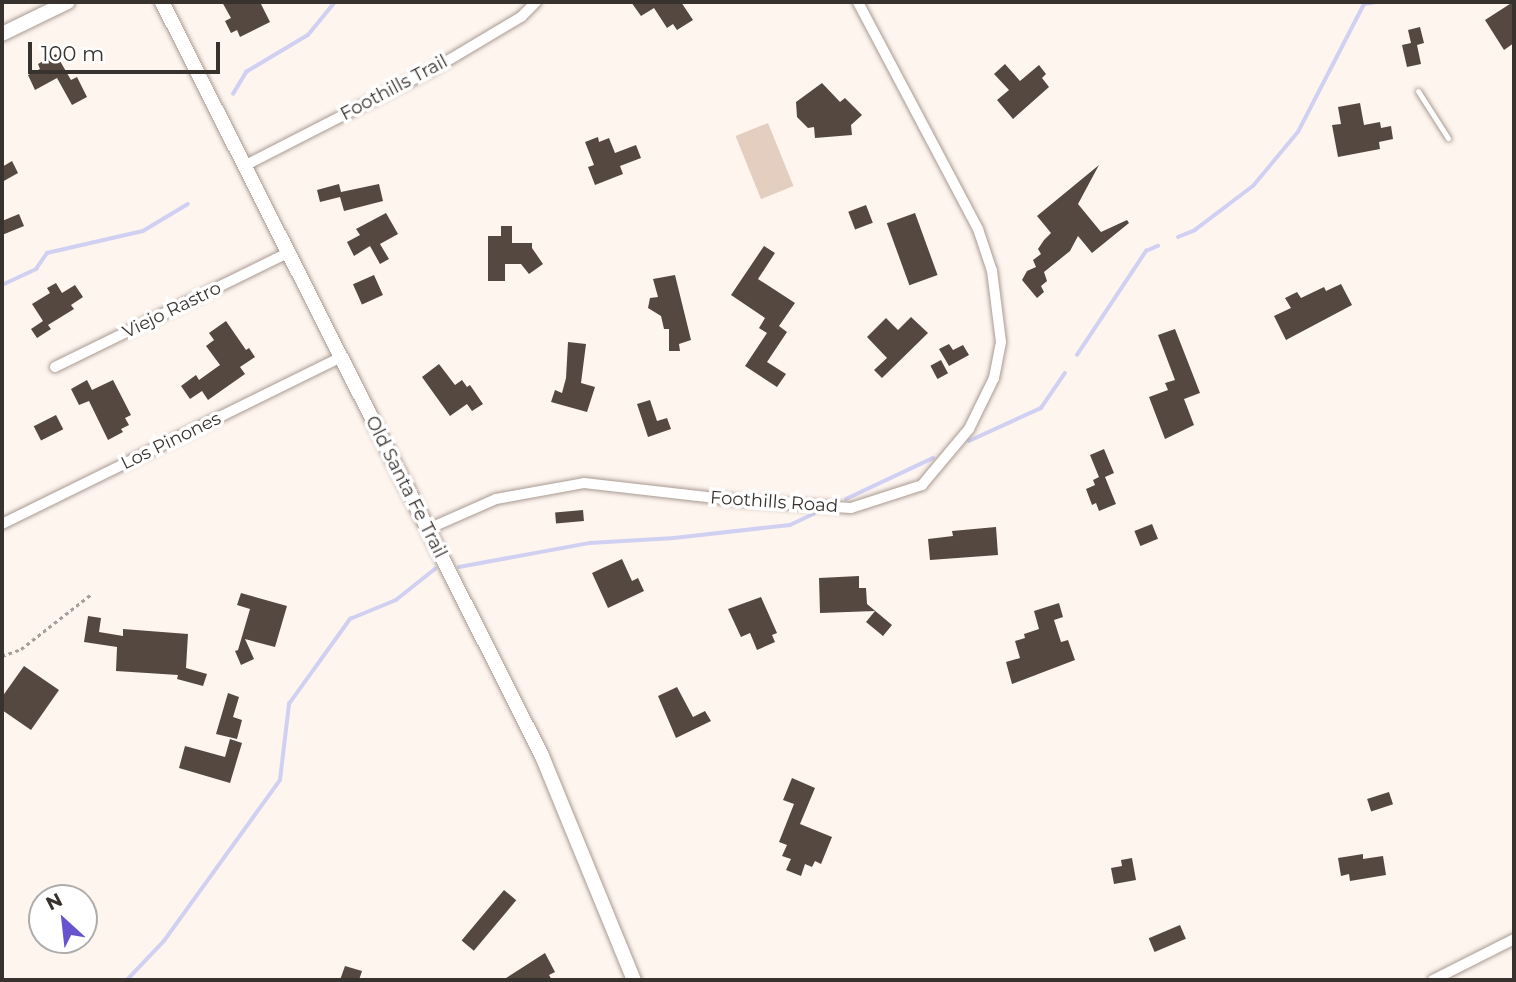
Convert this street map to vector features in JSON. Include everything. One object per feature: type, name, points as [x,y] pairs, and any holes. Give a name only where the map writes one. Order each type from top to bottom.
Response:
[{"type":"street","points":[[2,34],[68,2]]},
{"type":"street","name":"Old Santa Fe Trail","points":[[162,2],[556,787],[634,980]]},
{"type":"street","name":"Foothills Trail","points":[[246,165],[432,70],[521,18],[536,2]]},
{"type":"street","name":"Foothills Road","points":[[428,529],[496,499],[584,484],[851,508],[922,485],[969,429],[994,378],[1001,342],[992,271],[978,229],[858,2]]},
{"type":"street","name":"Viejo Rastro","points":[[55,367],[288,253]]},
{"type":"street","name":"Los Pinones","points":[[2,524],[340,358]]},
{"type":"street","points":[[1433,980],[1514,939]]},
{"type":"lane","points":[[1418,91],[1448,138]]},
{"type":"path","points":[[2,656],[21,649],[90,595]]},
{"type":"shaded area","points":[[768,123],[793,186],[761,199],[736,136]]},
{"type":"building","points":[[222,2],[260,2],[270,22],[240,37],[237,30],[231,33],[225,21],[231,18]]},
{"type":"building","points":[[631,2],[681,2],[693,20],[677,30],[673,24],[667,28],[654,8],[641,16]]},
{"type":"building","points":[[1513,2],[1514,43],[1504,50],[1485,20]]},
{"type":"building","points":[[1420,27],[1424,43],[1417,45],[1421,64],[1407,67],[1402,45],[1411,43],[1408,30]]},
{"type":"building","points":[[56,54],[71,80],[77,77],[87,97],[72,105],[57,78],[35,90],[28,75],[40,69],[38,64]]},
{"type":"building","points":[[1005,64],[1020,81],[1039,65],[1046,74],[1042,78],[1049,87],[1013,119],[997,100],[1009,90],[994,74]]},
{"type":"building","points":[[822,83],[840,102],[845,98],[862,115],[851,125],[852,135],[815,138],[814,127],[808,128],[797,117],[796,102]]},
{"type":"building","points":[[1360,103],[1364,125],[1380,122],[1381,128],[1391,126],[1393,139],[1379,142],[1380,149],[1338,157],[1332,125],[1341,124],[1338,107]]},
{"type":"building","points":[[598,137],[599,142],[609,138],[615,153],[636,145],[641,158],[620,166],[623,174],[595,185],[588,167],[594,165],[585,142]]},
{"type":"building","points":[[12,161],[18,173],[2,182],[2,167]]},
{"type":"building","points":[[1099,165],[1078,204],[1101,232],[1127,220],[1129,223],[1092,253],[1078,236],[1070,251],[1044,272],[1047,281],[1041,286],[1044,292],[1037,298],[1022,280],[1027,271],[1036,267],[1033,260],[1041,254],[1038,249],[1051,233],[1037,216]]},
{"type":"building","points":[[339,184],[341,192],[379,184],[383,201],[344,211],[340,197],[320,202],[317,190]]},
{"type":"building","points":[[866,205],[873,223],[855,230],[848,212]]},
{"type":"building","points":[[386,213],[398,234],[380,244],[389,259],[380,264],[370,246],[354,256],[347,242],[360,235],[356,229]]},
{"type":"building","points":[[915,213],[938,275],[909,285],[887,223]]},
{"type":"building","points":[[19,214],[24,226],[2,235],[2,221]]},
{"type":"building","points":[[501,226],[512,226],[512,243],[532,243],[532,248],[543,264],[529,274],[521,264],[505,264],[505,281],[488,281],[488,236],[501,236]]},
{"type":"building","points":[[764,246],[775,253],[758,279],[795,303],[779,326],[787,332],[767,362],[786,374],[777,387],[745,366],[767,333],[759,328],[765,318],[731,295]]},
{"type":"building","points":[[374,275],[383,295],[362,304],[353,284]]},
{"type":"building","points":[[675,275],[691,340],[679,344],[680,351],[669,351],[669,329],[664,329],[661,316],[648,308],[650,298],[658,297],[653,279]]},
{"type":"building","points":[[56,283],[62,293],[75,285],[83,297],[71,305],[74,309],[48,325],[51,329],[37,338],[31,329],[43,321],[32,304],[50,293],[47,288]]},
{"type":"building","points":[[1341,284],[1352,305],[1286,340],[1274,316],[1291,308],[1285,298],[1297,292],[1301,298],[1324,287],[1326,291]]},
{"type":"building","points":[[911,317],[928,333],[882,378],[874,370],[887,358],[867,337],[886,318],[898,330]]},
{"type":"building","points":[[226,321],[246,350],[249,348],[255,357],[240,367],[245,374],[208,400],[202,391],[190,399],[181,386],[196,375],[199,380],[220,365],[206,346],[214,340],[209,333]]},
{"type":"building","points":[[1175,329],[1200,393],[1184,399],[1194,425],[1165,439],[1149,397],[1168,390],[1165,383],[1175,380],[1158,335]]},
{"type":"building","points":[[568,342],[586,344],[581,383],[595,387],[587,412],[551,402],[555,390],[562,393],[566,378]]},
{"type":"building","points":[[949,344],[953,350],[963,345],[969,355],[949,366],[939,349]]},
{"type":"building","points":[[941,360],[948,373],[937,379],[930,366]]},
{"type":"building","points":[[439,364],[455,385],[462,380],[467,387],[470,385],[483,404],[472,411],[467,404],[450,416],[422,377]]},
{"type":"building","points":[[87,380],[92,390],[113,380],[131,415],[125,418],[129,425],[121,429],[123,432],[108,440],[89,401],[79,405],[71,389]]},
{"type":"building","points":[[650,400],[657,421],[667,418],[671,429],[648,437],[637,404]]},
{"type":"building","points":[[56,415],[63,429],[41,441],[34,426]]},
{"type":"building","points":[[1104,449],[1114,473],[1105,477],[1116,504],[1099,511],[1096,503],[1092,505],[1086,489],[1095,485],[1093,480],[1099,477],[1090,455]]},
{"type":"building","points":[[583,510],[584,521],[556,523],[555,512]]},
{"type":"building","points":[[1152,524],[1158,539],[1140,546],[1134,531]]},
{"type":"building","points":[[996,527],[998,555],[930,560],[928,539],[953,536],[952,531]]},
{"type":"building","points":[[622,559],[632,581],[638,578],[644,591],[608,608],[592,573]]},
{"type":"building","points":[[859,576],[859,588],[866,588],[867,604],[892,625],[883,636],[866,622],[875,611],[820,613],[819,578]]},
{"type":"building","points":[[241,593],[287,606],[275,647],[245,639],[254,659],[241,665],[235,651],[238,650],[250,609],[237,605]]},
{"type":"building","points":[[761,597],[777,633],[772,635],[775,642],[757,650],[750,633],[741,637],[728,609]]},
{"type":"building","points":[[1059,603],[1063,617],[1054,620],[1061,642],[1068,640],[1075,660],[1012,684],[1006,662],[1020,658],[1015,641],[1025,638],[1024,634],[1039,629],[1034,611]]},
{"type":"building","points":[[88,616],[101,618],[99,632],[123,636],[123,629],[188,634],[186,668],[207,674],[203,686],[177,679],[178,675],[116,671],[117,647],[84,642]]},
{"type":"building","points":[[24,666],[59,690],[31,730],[2,710],[2,697]]},
{"type":"building","points":[[677,687],[693,717],[705,711],[711,721],[676,738],[658,696]]},
{"type":"building","points":[[228,693],[239,697],[233,717],[242,720],[237,739],[216,734]]},
{"type":"building","points":[[230,739],[242,743],[230,783],[179,768],[185,746],[225,757]]},
{"type":"building","points":[[792,778],[815,788],[800,824],[832,837],[821,864],[815,861],[812,867],[805,864],[801,876],[786,870],[791,859],[782,856],[787,845],[779,842],[794,804],[783,800]]},
{"type":"building","points":[[1389,792],[1393,804],[1371,811],[1367,799]]},
{"type":"building","points":[[1363,854],[1363,859],[1383,856],[1386,875],[1350,881],[1349,874],[1341,876],[1338,858]]},
{"type":"building","points":[[1132,858],[1136,880],[1114,884],[1111,868],[1122,866],[1121,860]]},
{"type":"building","points":[[504,890],[516,900],[474,951],[462,941]]},
{"type":"building","points":[[1180,925],[1186,939],[1155,952],[1149,938]]},
{"type":"building","points":[[545,953],[555,972],[549,975],[552,980],[503,980]]},
{"type":"building","points":[[345,966],[362,971],[359,980],[340,980]]},
{"type":"waterway","points":[[233,94],[246,72],[308,35],[335,2]]},
{"type":"waterway","points":[[1178,237],[1195,230],[1253,186],[1298,132],[1364,4],[1376,2]]},
{"type":"waterway","points":[[2,285],[36,269],[47,253],[143,231],[188,204]]},
{"type":"waterway","points":[[1077,355],[1146,251],[1158,246]]},
{"type":"waterway","points":[[969,441],[1041,408],[1065,373]]},
{"type":"waterway","points":[[846,499],[933,458]]},
{"type":"waterway","points":[[459,567],[590,543],[674,538],[790,525],[814,514]]},
{"type":"waterway","points":[[127,980],[164,941],[280,780],[289,704],[350,619],[396,600],[435,569]]}]
